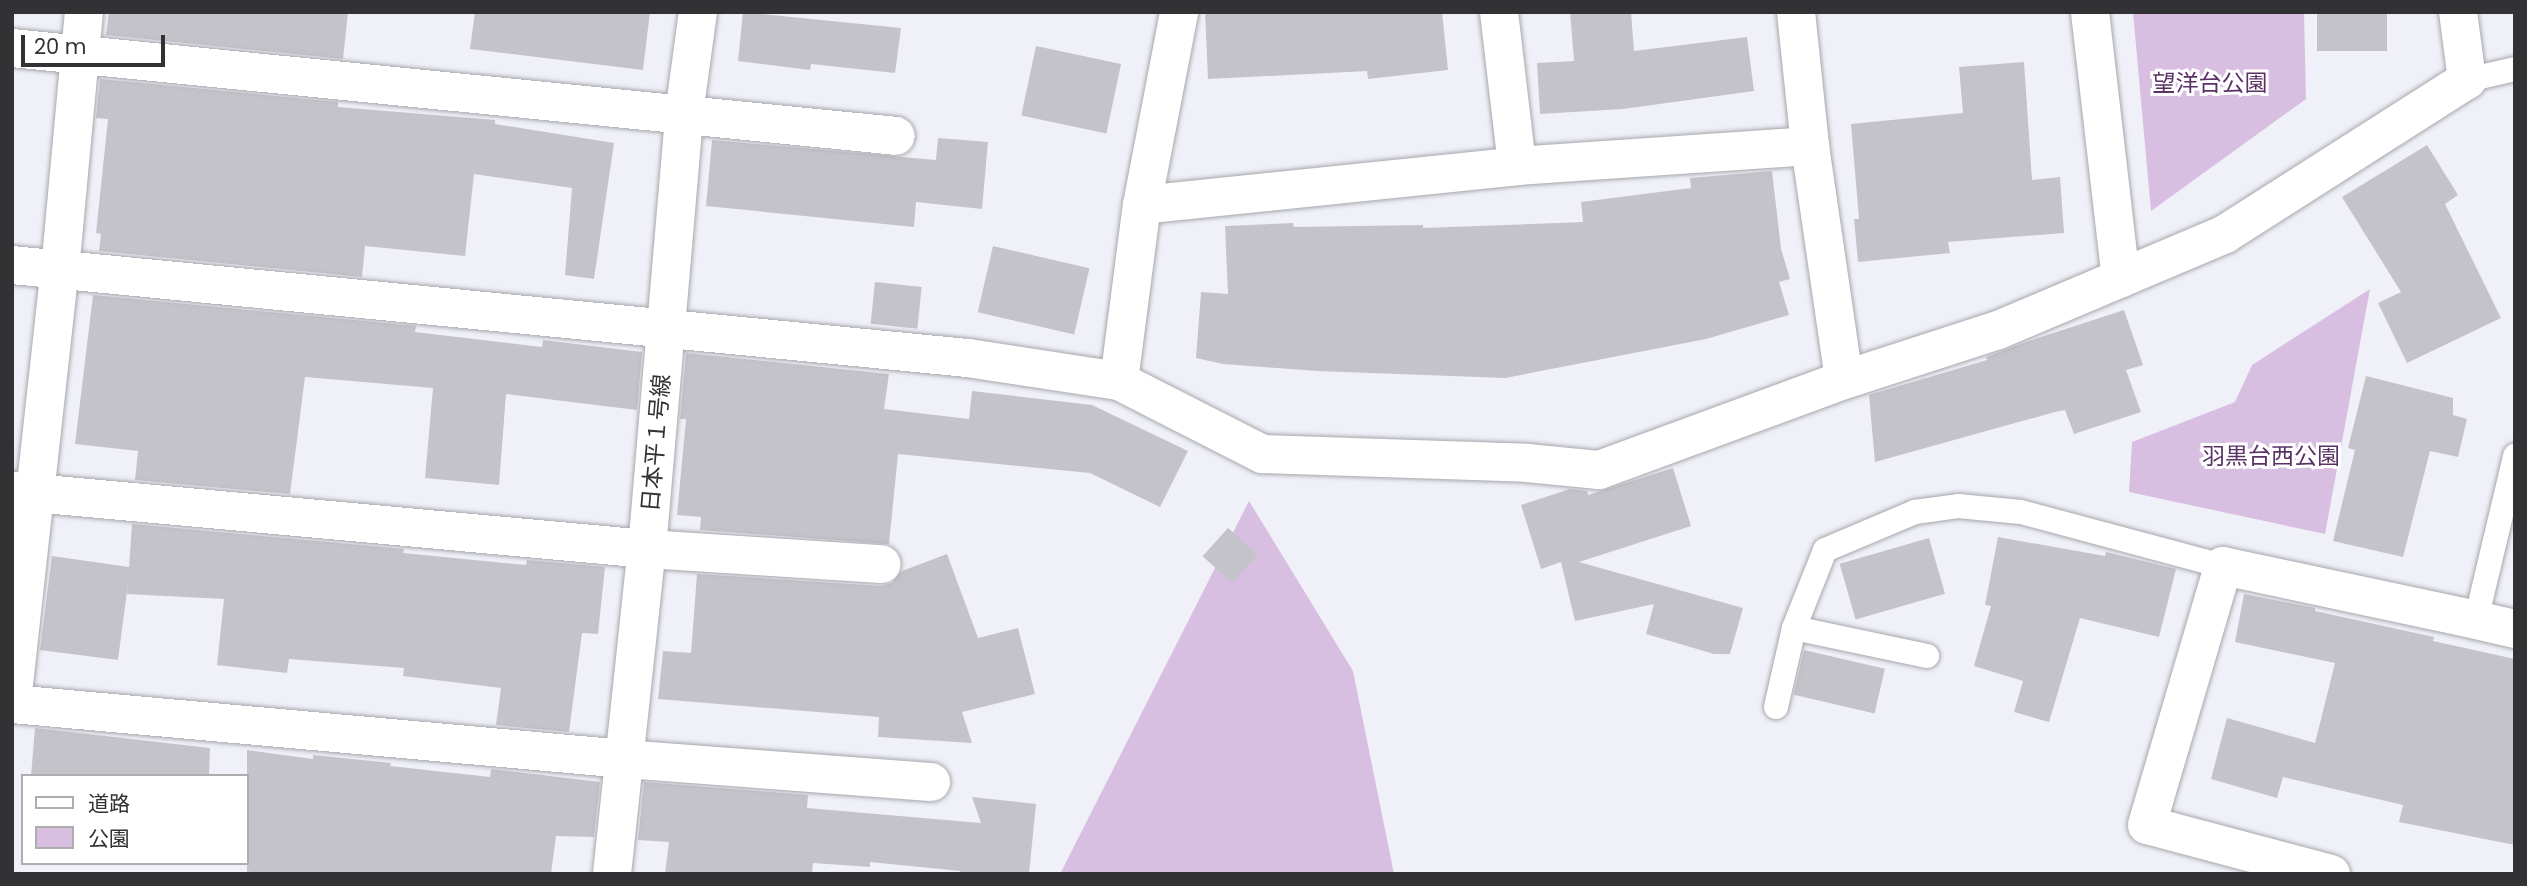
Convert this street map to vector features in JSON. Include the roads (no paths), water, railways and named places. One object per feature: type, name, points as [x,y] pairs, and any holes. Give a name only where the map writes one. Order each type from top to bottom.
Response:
[{"type":"street","points":[[84,12],[60,270],[23,492],[12,703],[625,759],[932,782]]},
{"type":"street","name":"日本平１号線","points":[[612,874],[647,549],[684,114],[698,12]]},
{"type":"street","points":[[1119,381],[1142,205],[1179,12]]},
{"type":"street","points":[[1499,12],[1517,166]]},
{"type":"street","points":[[1796,12],[1810,146],[1844,380]]},
{"type":"street","points":[[2090,12],[2121,278]]},
{"type":"street","points":[[12,265],[666,331],[968,358],[1119,381],[1262,454],[1528,463],[1599,470],[1844,380],[1998,330],[2225,234],[2467,80],[2458,12]]},
{"type":"street","points":[[12,48],[896,136]]},
{"type":"street","points":[[1142,205],[1517,166],[1810,146]]},
{"type":"street","points":[[23,492],[647,549],[882,564]]},
{"type":"street","points":[[2331,874],[2147,825],[2223,566],[2515,629]]},
{"type":"lane","points":[[2467,80],[2515,69]]},
{"type":"lane","points":[[2476,620],[2515,456]]},
{"type":"lane","points":[[1776,706],[1794,628],[1825,550],[1915,512],[1947,508],[2021,512],[2223,566]]},
{"type":"lane","points":[[1794,628],[1927,656]]},
{"type":"park label","name":"望洋台公園","points":[[2210,83]]},
{"type":"park label","name":"羽黒台西公園","points":[[2271,456]]}]
